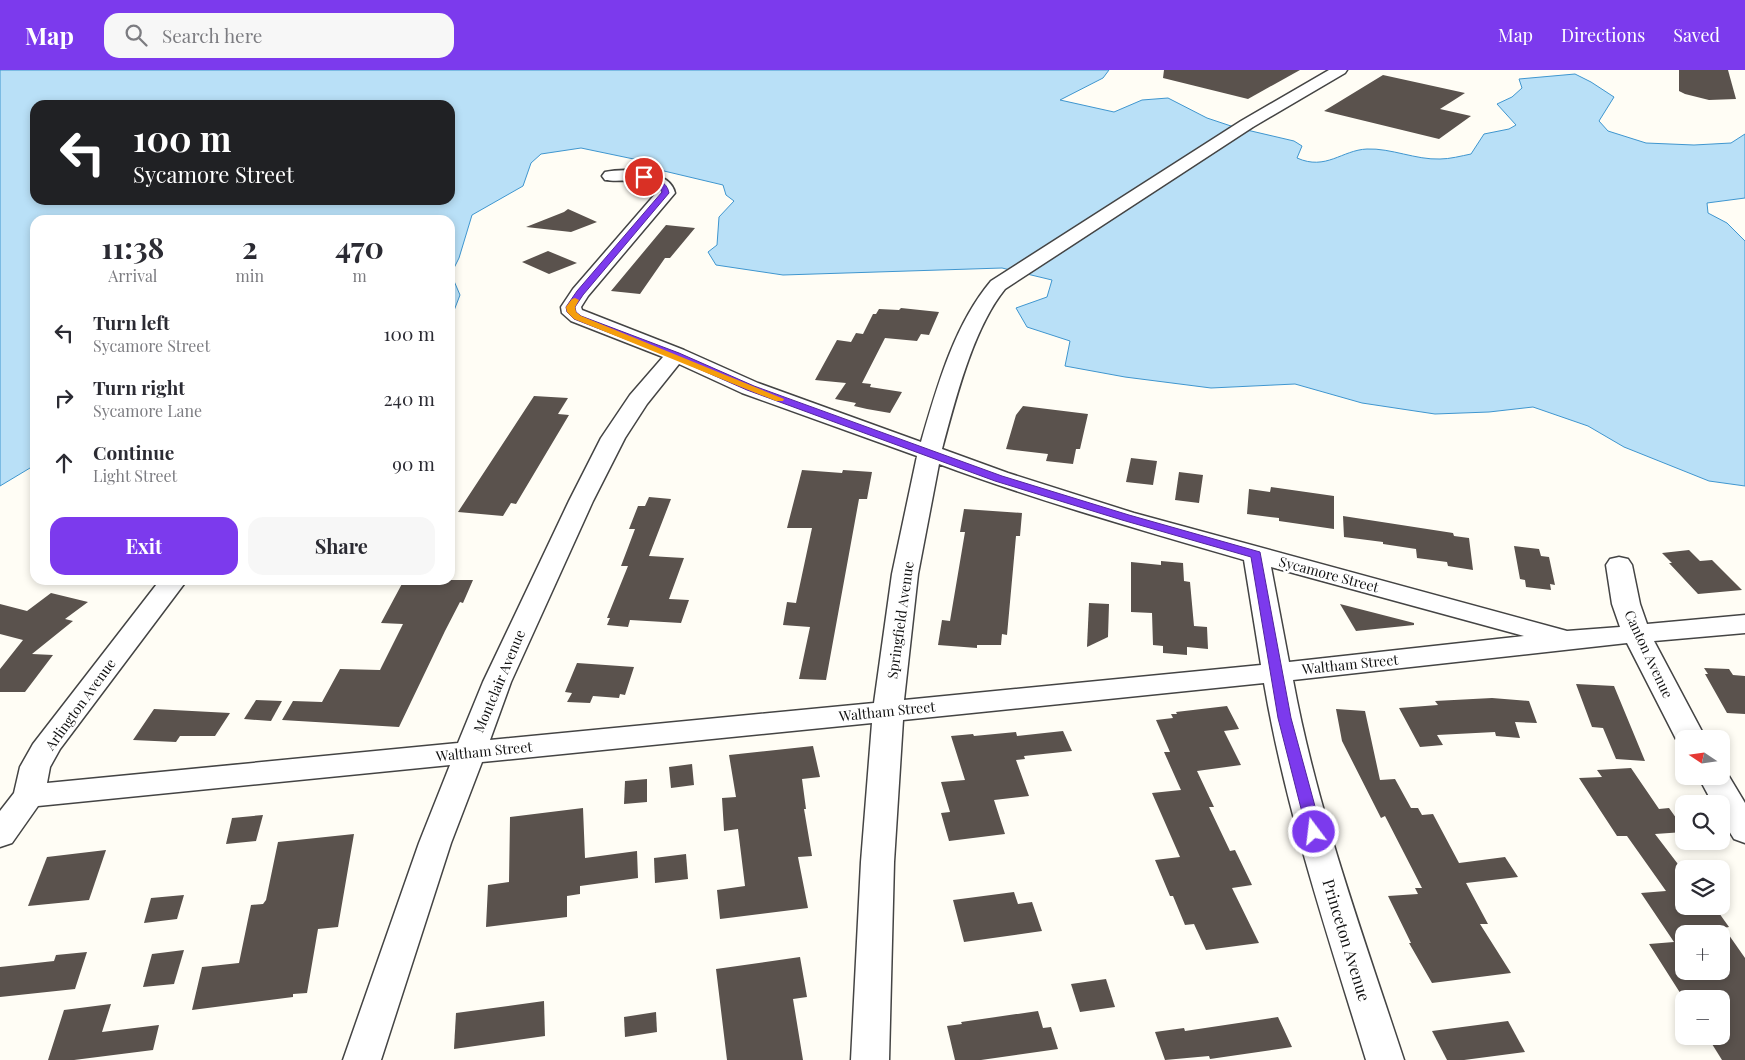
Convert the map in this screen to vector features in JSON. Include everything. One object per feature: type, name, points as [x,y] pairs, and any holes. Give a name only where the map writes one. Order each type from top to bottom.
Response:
[{"type":"street","name":"Springfield Avenue","points":[[870,1060],[879,832],[897,624],[913,527],[930,454],[946,397],[960,358],[989,295],[998,285],[1247,124],[1340,70]]},
{"type":"street","name":"Sycamore Street","points":[[611,176],[644,177],[653,180],[665,188],[666,193],[576,299],[571,307],[572,312],[578,318],[676,355],[750,388],[999,478],[1256,555],[1569,640]]},
{"type":"street","name":"Montclair Avenue","points":[[362,1060],[435,843],[497,682],[580,502],[612,438],[638,400],[676,355]]},
{"type":"street","name":"Princeton Avenue","points":[[1256,555],[1285,718],[1320,851],[1385,1060]]},
{"type":"street","name":"Canton Avenue","points":[[1619,565],[1626,604],[1636,633],[1686,730]]},
{"type":"street","name":"Arlington Avenue","points":[[0,835],[29,796],[36,767],[48,744],[170,585]]},
{"type":"street","name":"Waltham Street","points":[[29,796],[1276,673],[1569,640],[1745,624]]},
{"type":"street","points":[[1718,785],[1745,831]]},
{"type":"water","points":[[0,70],[1109,70],[1103,78],[1060,100],[1114,112],[1142,100],[1168,98],[1207,118],[1234,127],[1294,141],[1302,146],[1297,158],[1317,162],[1367,149],[1385,150],[1431,159],[1471,154],[1484,134],[1509,129],[1516,125],[1497,104],[1512,97],[1522,88],[1519,79],[1575,74],[1614,97],[1599,121],[1608,131],[1646,143],[1694,145],[1731,143],[1745,134],[1745,198],[1707,203],[1708,213],[1727,223],[1745,241],[1745,486],[1709,481],[1624,447],[1588,426],[1533,407],[1489,412],[1435,414],[1362,403],[1295,384],[1211,388],[1125,377],[1065,366],[1070,341],[1027,327],[1016,308],[1047,297],[1052,280],[1002,268],[783,275],[716,265],[708,252],[717,245],[719,217],[734,201],[726,195],[723,185],[664,171],[648,162],[581,148],[541,154],[531,163],[523,186],[472,215],[455,266],[455,215],[30,215],[30,468],[0,486]]},
{"type":"water","points":[[455,283],[460,295],[455,308]]},
{"type":"building","points":[[1164,70],[1300,70],[1248,99],[1163,78]]},
{"type":"building","points":[[1679,70],[1728,70],[1736,99],[1709,100],[1679,91]]},
{"type":"building","points":[[1383,75],[1465,93],[1440,109],[1471,116],[1439,139],[1324,111]]},
{"type":"building","points":[[568,209],[597,222],[571,232],[526,227],[564,212]]},
{"type":"building","points":[[666,225],[695,228],[670,258],[665,258],[640,294],[611,291]]},
{"type":"building","points":[[548,251],[577,263],[549,274],[522,262]]},
{"type":"building","points":[[901,308],[939,312],[929,335],[921,334],[917,341],[885,338],[862,383],[871,384],[870,387],[902,392],[890,413],[854,406],[856,403],[835,399],[846,383],[815,380],[837,340],[851,342],[856,333],[863,334],[873,314],[876,314],[879,309],[899,310]]},
{"type":"building","points":[[534,396],[568,398],[558,414],[569,415],[516,504],[511,503],[503,516],[458,512]]},
{"type":"building","points":[[1023,406],[1088,414],[1080,449],[1076,449],[1073,464],[1046,461],[1048,454],[1006,449],[1016,415]]},
{"type":"building","points":[[1131,458],[1157,461],[1153,485],[1126,482]]},
{"type":"building","points":[[802,470],[842,473],[843,470],[872,472],[867,499],[859,499],[826,680],[799,679],[810,627],[783,625],[787,602],[796,603],[812,528],[787,528]]},
{"type":"building","points":[[1179,472],[1203,475],[1199,503],[1175,500]]},
{"type":"building","points":[[1271,487],[1334,496],[1334,529],[1247,514],[1249,489],[1270,492]]},
{"type":"building","points":[[649,497],[671,499],[649,556],[684,558],[669,599],[689,600],[681,623],[630,620],[628,627],[607,625],[610,618],[607,618],[628,566],[621,566],[635,529],[629,529],[638,506],[645,506]]},
{"type":"building","points":[[964,509],[1022,513],[1020,536],[1016,536],[1007,635],[1002,634],[1001,645],[977,645],[977,648],[938,645],[942,620],[950,621],[965,532],[960,532]]},
{"type":"building","points":[[1343,516],[1453,533],[1454,536],[1469,538],[1473,570],[1448,566],[1447,562],[1417,558],[1416,549],[1344,537]]},
{"type":"building","points":[[1514,546],[1539,549],[1541,556],[1549,557],[1555,585],[1550,584],[1551,590],[1526,587],[1525,580],[1520,579]]},
{"type":"building","points":[[1689,550],[1700,561],[1712,560],[1742,590],[1698,594],[1662,553]]},
{"type":"building","points":[[1161,561],[1183,563],[1184,581],[1190,582],[1194,626],[1207,627],[1208,649],[1187,647],[1187,655],[1163,653],[1163,646],[1153,645],[1152,613],[1131,612],[1131,562],[1161,565]]},
{"type":"building","points":[[455,580],[473,580],[463,603],[460,602],[445,631],[399,727],[282,720],[293,701],[322,702],[340,669],[380,670],[403,624],[381,623],[401,585],[455,585]]},
{"type":"building","points":[[51,593],[88,602],[65,619],[73,621],[32,654],[53,655],[25,692],[0,692],[0,669],[23,640],[0,634],[0,604],[27,611]]},
{"type":"building","points":[[1089,603],[1109,604],[1108,637],[1087,647]]},
{"type":"building","points":[[1340,604],[1414,623],[1414,625],[1356,631]]},
{"type":"building","points":[[577,663],[634,667],[625,695],[620,694],[619,698],[593,696],[590,703],[567,702],[572,693],[565,692]]},
{"type":"building","points":[[1704,668],[1729,669],[1733,675],[1745,676],[1745,714],[1727,713],[1705,674],[1708,674]]},
{"type":"building","points":[[1576,684],[1614,686],[1645,761],[1616,759],[1603,728],[1592,727]]},
{"type":"building","points":[[1492,698],[1529,701],[1537,723],[1515,722],[1520,738],[1496,736],[1495,732],[1437,735],[1443,745],[1420,747],[1399,708],[1438,705],[1435,701]]},
{"type":"building","points":[[256,700],[282,701],[271,721],[244,719]]},
{"type":"building","points":[[1227,706],[1239,729],[1224,731],[1241,765],[1197,771],[1214,807],[1209,807],[1230,851],[1235,850],[1252,885],[1232,888],[1259,943],[1206,950],[1194,924],[1185,925],[1155,860],[1180,857],[1152,793],[1181,790],[1164,752],[1170,752],[1156,720],[1173,718],[1171,714],[1177,714],[1176,712]]},
{"type":"building","points":[[154,709],[230,713],[215,736],[180,736],[176,742],[133,740]]},
{"type":"building","points":[[1336,709],[1365,711],[1380,780],[1395,779],[1411,808],[1418,808],[1422,815],[1433,814],[1459,863],[1505,857],[1518,877],[1466,883],[1488,924],[1480,924],[1511,973],[1432,983],[1409,943],[1411,943],[1388,896],[1418,894],[1415,888],[1422,888],[1385,816],[1381,818],[1342,741]]},
{"type":"building","points":[[1063,731],[1072,751],[1024,756],[1025,759],[1016,760],[1029,796],[994,800],[1005,834],[949,841],[941,813],[950,812],[941,782],[965,780],[951,736],[1016,732],[1017,736]]},
{"type":"building","points":[[813,746],[820,777],[802,779],[806,809],[804,809],[812,856],[798,857],[808,908],[720,919],[717,890],[745,886],[738,829],[724,831],[722,798],[736,797],[729,755]]},
{"type":"building","points":[[692,764],[694,785],[671,788],[669,767]]},
{"type":"building","points":[[1631,768],[1659,809],[1669,808],[1675,816],[1675,833],[1655,834],[1675,860],[1675,915],[1720,915],[1728,925],[1675,925],[1675,980],[1730,980],[1730,937],[1745,958],[1745,1060],[1722,1060],[1713,1045],[1730,1045],[1730,990],[1678,990],[1649,944],[1674,942],[1641,893],[1666,891],[1627,836],[1617,836],[1579,778],[1602,777],[1597,770]]},
{"type":"building","points":[[647,779],[647,802],[624,804],[625,781]]},
{"type":"building","points":[[583,808],[585,858],[637,851],[638,878],[580,886],[580,894],[567,896],[567,917],[486,927],[488,885],[509,882],[510,817]]},
{"type":"building","points":[[263,815],[256,841],[226,844],[232,818]]},
{"type":"building","points":[[354,834],[338,927],[318,929],[307,993],[293,994],[293,997],[192,1010],[202,967],[239,963],[251,905],[263,904],[266,900],[278,842]]},
{"type":"building","points":[[106,850],[89,900],[28,906],[47,857]]},
{"type":"building","points":[[686,854],[688,879],[655,883],[654,858]]},
{"type":"building","points":[[1014,892],[1018,904],[1032,902],[1042,931],[964,942],[953,900]]},
{"type":"building","points":[[184,895],[177,919],[144,923],[151,898]]},
{"type":"building","points":[[184,950],[174,984],[143,987],[152,954]]},
{"type":"building","points":[[87,952],[75,989],[0,997],[0,967],[54,961],[56,955]]},
{"type":"building","points":[[800,957],[807,997],[793,999],[803,1060],[727,1060],[716,969]]},
{"type":"building","points":[[1106,979],[1115,1007],[1080,1012],[1071,984]]},
{"type":"building","points":[[544,1001],[545,1036],[454,1049],[456,1013]]},
{"type":"building","points":[[111,1004],[102,1032],[159,1025],[153,1050],[74,1060],[48,1060],[64,1010]]},
{"type":"building","points":[[1038,1011],[1043,1028],[1051,1027],[1058,1049],[981,1060],[955,1060],[947,1026],[962,1024],[961,1022]]},
{"type":"building","points":[[656,1012],[657,1032],[625,1037],[624,1017]]},
{"type":"building","points":[[1278,1017],[1292,1047],[1210,1059],[1209,1056],[1165,1060],[1155,1032],[1184,1028],[1185,1031]]},
{"type":"building","points":[[1508,1021],[1525,1052],[1464,1060],[1447,1060],[1432,1031]]},
{"type":"slow traffic","points":[[575,300],[571,307],[572,312],[578,318],[676,355],[779,399]]},
{"type":"route","points":[[644,177],[661,184],[665,188],[666,193],[630,232],[580,293],[571,307],[572,312],[578,318],[676,355],[750,388],[930,454],[1126,518],[1256,555],[1285,718],[1314,832]]}]
